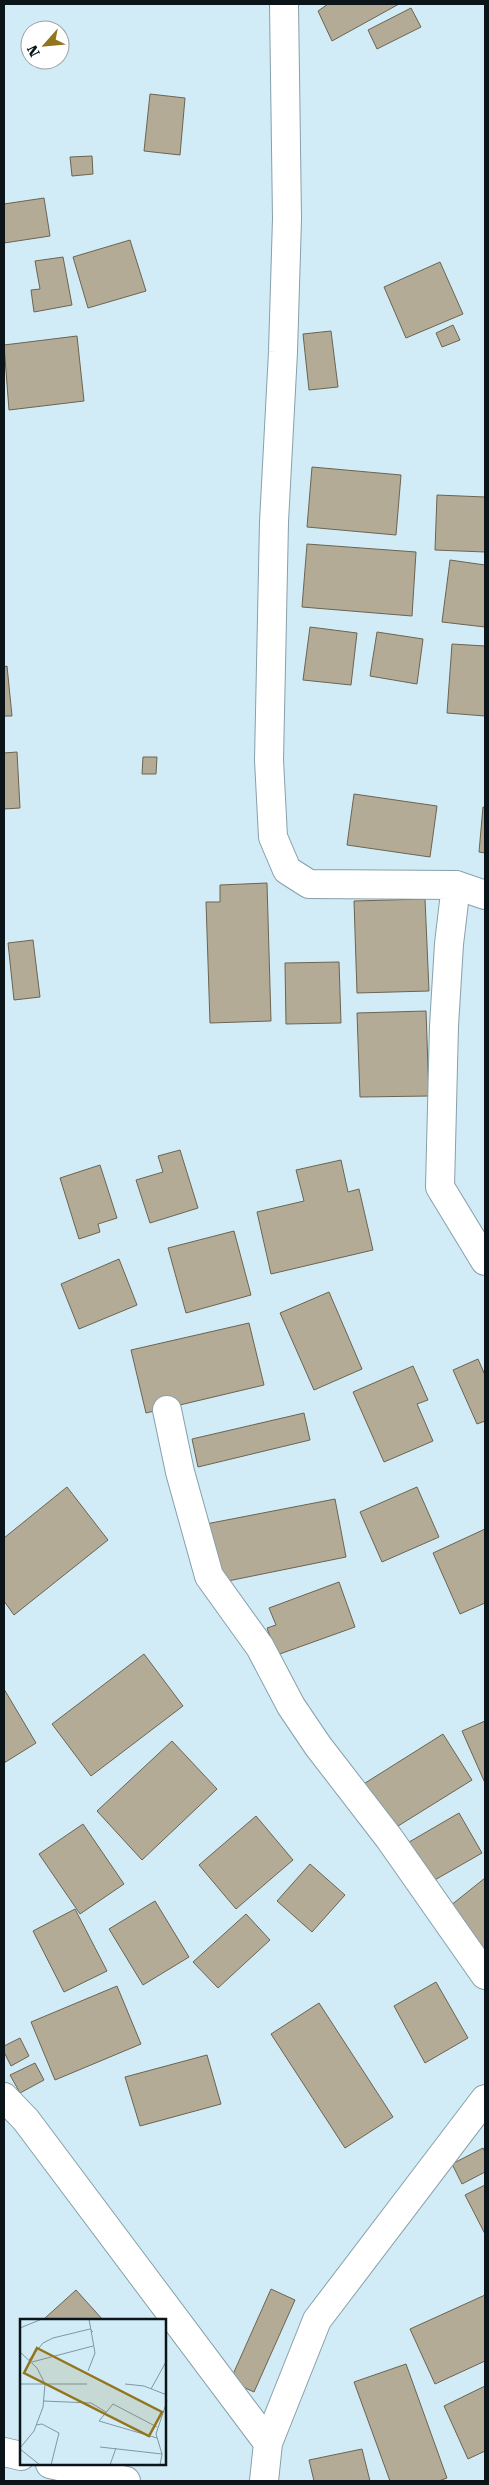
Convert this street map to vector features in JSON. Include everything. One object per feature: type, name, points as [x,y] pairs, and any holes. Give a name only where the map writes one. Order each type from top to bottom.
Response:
[{"type":"street","points":[[284,4],[287,218],[274,542],[269,760],[273,837],[287,870],[309,884],[456,885],[485,895]]},
{"type":"street","points":[[456,885],[449,944],[444,1026],[440,1187],[485,1261]]},
{"type":"street","points":[[167,1410],[180,1472],[209,1576],[260,1647],[291,1706],[318,1746],[389,1838],[485,1975]]},
{"type":"street","points":[[4,2097],[26,2120],[268,2443]]},
{"type":"street","points":[[264,2481],[268,2443],[317,2320],[485,2098]]},
{"type":"street","points":[[4,2452],[20,2456]]},
{"type":"street","points":[[54,2465],[126,2481]]},
{"type":"building","points":[[328,4],[399,4],[332,41],[318,11]]},
{"type":"building","points":[[411,8],[421,27],[377,49],[368,30]]},
{"type":"building","points":[[150,94],[185,98],[180,155],[144,151]]},
{"type":"building","points":[[92,156],[93,174],[72,176],[70,157]]},
{"type":"building","points":[[44,198],[50,236],[4,243],[4,204]]},
{"type":"building","points":[[130,240],[146,291],[88,308],[73,257]]},
{"type":"building","points":[[63,257],[72,305],[34,312],[31,290],[40,289],[35,261]]},
{"type":"building","points":[[440,262],[463,314],[406,338],[384,287]]},
{"type":"building","points":[[453,325],[460,340],[442,347],[436,333]]},
{"type":"building","points":[[331,331],[338,387],[309,390],[303,334]]},
{"type":"building","points":[[77,336],[84,401],[9,410],[4,345]]},
{"type":"building","points":[[312,467],[401,475],[396,535],[307,527]]},
{"type":"building","points":[[437,495],[485,497],[485,552],[435,550]]},
{"type":"building","points":[[307,544],[416,552],[412,616],[302,607]]},
{"type":"building","points":[[450,560],[485,565],[485,627],[442,622]]},
{"type":"building","points":[[310,627],[357,633],[351,685],[303,680]]},
{"type":"building","points":[[377,632],[423,639],[417,684],[370,676]]},
{"type":"building","points":[[452,644],[485,646],[485,716],[447,713]]},
{"type":"building","points":[[7,666],[12,716],[4,716],[4,667]]},
{"type":"building","points":[[17,752],[20,808],[4,809],[4,753]]},
{"type":"building","points":[[143,757],[157,757],[156,774],[142,774]]},
{"type":"building","points":[[354,794],[437,806],[430,857],[347,845]]},
{"type":"building","points":[[483,807],[485,808],[485,853],[479,852]]},
{"type":"building","points":[[267,883],[271,1021],[210,1023],[206,902],[220,902],[220,885]]},
{"type":"building","points":[[425,899],[429,991],[357,993],[354,901]]},
{"type":"building","points":[[33,940],[40,997],[14,1000],[8,943]]},
{"type":"building","points":[[339,962],[341,1023],[286,1024],[285,963]]},
{"type":"building","points":[[426,1011],[429,1096],[360,1097],[357,1013]]},
{"type":"building","points":[[180,1150],[198,1208],[150,1223],[136,1180],[163,1172],[158,1156]]},
{"type":"building","points":[[341,1160],[348,1192],[359,1189],[373,1250],[271,1274],[257,1212],[304,1201],[296,1170]]},
{"type":"building","points":[[100,1165],[117,1218],[98,1224],[100,1232],[79,1239],[60,1178]]},
{"type":"building","points":[[234,1231],[251,1295],[186,1313],[168,1248]]},
{"type":"building","points":[[119,1259],[137,1305],[79,1329],[61,1284]]},
{"type":"building","points":[[329,1292],[362,1369],[314,1390],[280,1313]]},
{"type":"building","points":[[249,1323],[264,1385],[146,1413],[131,1350]]},
{"type":"building","points":[[478,1359],[485,1375],[485,1421],[477,1424],[453,1370]]},
{"type":"building","points":[[413,1366],[428,1400],[417,1404],[433,1441],[384,1462],[353,1392]]},
{"type":"building","points":[[304,1413],[310,1440],[198,1467],[192,1439]]},
{"type":"building","points":[[67,1487],[108,1540],[14,1615],[4,1601],[4,1538]]},
{"type":"building","points":[[417,1487],[439,1537],[382,1562],[360,1512]]},
{"type":"building","points":[[335,1499],[346,1557],[218,1583],[206,1524]]},
{"type":"building","points":[[485,1529],[485,1603],[460,1614],[433,1553]]},
{"type":"building","points":[[339,1582],[355,1627],[277,1655],[267,1628],[276,1625],[269,1608]]},
{"type":"building","points":[[144,1654],[183,1706],[91,1776],[52,1724]]},
{"type":"building","points":[[4,1689],[36,1743],[4,1763]]},
{"type":"building","points":[[485,1721],[485,1783],[462,1731]]},
{"type":"building","points":[[443,1734],[472,1780],[390,1831],[362,1785]]},
{"type":"building","points":[[172,1741],[217,1789],[142,1860],[97,1811]]},
{"type":"building","points":[[459,1813],[482,1853],[426,1885],[404,1845]]},
{"type":"building","points":[[256,1816],[293,1860],[236,1909],[199,1865]]},
{"type":"building","points":[[83,1824],[124,1884],[80,1914],[39,1854]]},
{"type":"building","points":[[310,1864],[345,1895],[312,1932],[277,1901]]},
{"type":"building","points":[[485,1878],[485,1960],[445,1910]]},
{"type":"building","points":[[155,1901],[189,1957],[143,1985],[109,1929]]},
{"type":"building","points":[[75,1909],[107,1971],[64,1992],[33,1931]]},
{"type":"building","points":[[246,1914],[270,1940],[218,1988],[193,1962]]},
{"type":"building","points":[[436,1982],[468,2038],[425,2063],[394,2006]]},
{"type":"building","points":[[117,1986],[141,2044],[55,2080],[31,2022]]},
{"type":"building","points":[[319,2003],[393,2117],[345,2148],[271,2034]]},
{"type":"building","points":[[20,2038],[29,2056],[11,2066],[4,2052],[4,2046]]},
{"type":"building","points":[[207,2055],[221,2104],[140,2126],[125,2077]]},
{"type":"building","points":[[35,2063],[44,2080],[20,2093],[10,2075]]},
{"type":"building","points":[[483,2148],[485,2152],[485,2172],[462,2184],[452,2164]]},
{"type":"building","points":[[485,2185],[485,2234],[465,2195]]},
{"type":"building","points":[[271,2289],[295,2300],[254,2392],[230,2381]]},
{"type":"building","points":[[76,2290],[102,2319],[44,2319]]},
{"type":"building","points":[[485,2295],[485,2361],[435,2384],[410,2329]]},
{"type":"building","points":[[406,2364],[447,2478],[439,2481],[390,2481],[354,2382]]},
{"type":"building","points":[[485,2386],[485,2451],[468,2459],[444,2406]]},
{"type":"building","points":[[362,2449],[370,2481],[314,2481],[309,2460]]}]
